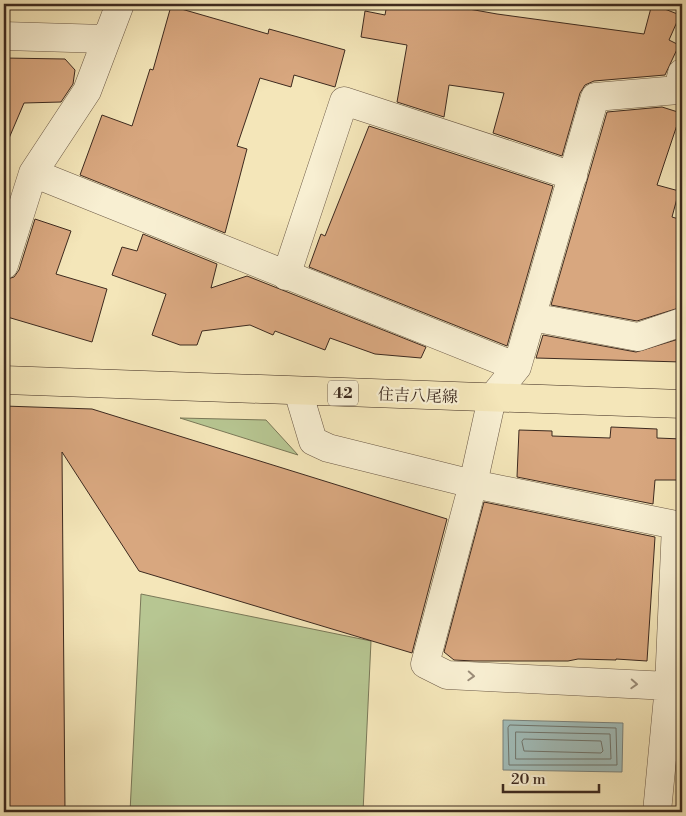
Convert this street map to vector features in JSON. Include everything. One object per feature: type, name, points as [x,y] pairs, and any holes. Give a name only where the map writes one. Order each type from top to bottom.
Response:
[{"type":"main road","name":"住吉八尾線","points":[[4,380],[682,404]]},
{"type":"street","points":[[4,265],[33,173],[87,91],[105,39],[120,4]]},
{"type":"street","points":[[4,36],[105,39]]},
{"type":"street","points":[[676,686],[448,675],[425,664],[473,484],[492,398],[517,367],[595,97],[681,86]]},
{"type":"street","points":[[286,276],[344,100],[573,176]]},
{"type":"street","points":[[33,173],[517,367]]},
{"type":"street","points":[[532,317],[638,337],[682,322]]},
{"type":"street","points":[[298,391],[312,441],[328,448],[473,484],[679,525],[676,686],[657,812]]},
{"type":"green space","points":[[180,418],[266,420],[298,455]]},
{"type":"green space","points":[[141,594],[371,641],[363,812],[130,812]]},
{"type":"water","points":[[503,720],[623,723],[622,772],[503,770]]},
{"type":"building","points":[[387,4],[441,4],[497,14],[644,34],[652,4],[680,15],[669,40],[679,45],[665,75],[594,81],[585,85],[580,93],[562,156],[493,133],[504,93],[449,85],[444,117],[397,102],[407,45],[361,37],[365,11],[385,15]]},
{"type":"building","points":[[171,6],[268,34],[269,29],[345,50],[335,87],[294,75],[291,87],[260,78],[237,146],[247,149],[225,233],[80,175],[102,115],[132,126],[150,69],[153,70]]},
{"type":"building","points":[[4,58],[65,59],[75,70],[73,84],[61,102],[24,103],[4,150]]},
{"type":"building","points":[[662,107],[681,113],[657,185],[679,191],[672,217],[682,220],[682,307],[637,321],[551,305],[607,112]]},
{"type":"building","points":[[369,126],[553,186],[507,346],[309,267],[321,234],[325,236]]},
{"type":"building","points":[[35,219],[71,231],[56,274],[107,289],[92,342],[4,316],[4,280],[14,277],[19,270]]},
{"type":"building","points":[[143,234],[217,264],[211,288],[247,276],[426,347],[421,358],[375,354],[330,338],[325,350],[275,331],[273,335],[250,325],[202,331],[197,345],[180,345],[152,335],[166,294],[112,275],[122,247],[137,251]]},
{"type":"building","points":[[543,335],[636,352],[682,338],[682,362],[536,358]]},
{"type":"building","points":[[4,406],[92,409],[447,519],[412,653],[139,571],[62,452],[65,812],[8,812],[4,774]]},
{"type":"building","points":[[611,427],[657,429],[657,438],[682,439],[682,480],[655,480],[653,504],[517,477],[519,430],[552,431],[552,436],[610,438]]},
{"type":"building","points":[[484,502],[655,537],[647,661],[578,659],[568,661],[474,661],[454,660],[444,652]]}]
